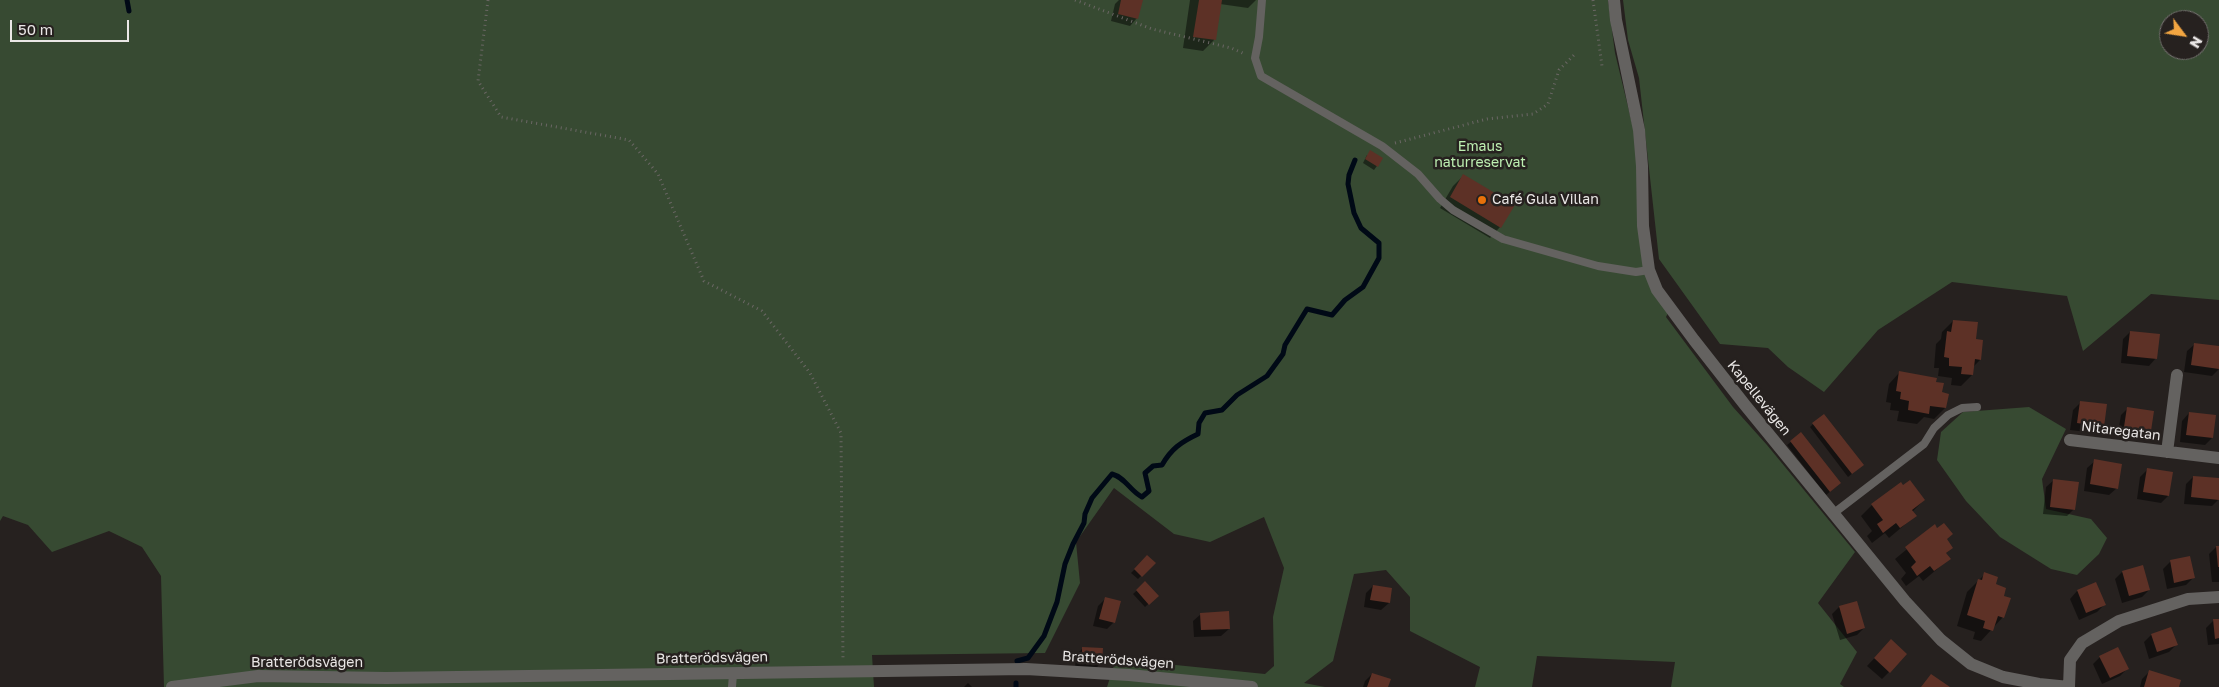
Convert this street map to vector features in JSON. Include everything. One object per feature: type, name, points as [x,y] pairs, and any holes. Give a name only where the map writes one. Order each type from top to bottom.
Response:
[{"type":"street","name":"Kapellevägen","points":[[1614,0],[1616,20],[1639,130],[1643,226],[1648,270],[1657,290],[1694,340],[1905,601],[1941,640],[1971,664],[2003,677],[2039,684],[2069,687]]},
{"type":"street","name":"Nitaregatan","points":[[2167,452],[2177,375]]},
{"type":"street","name":"Nitaregatan","points":[[2070,440],[2219,458]]},
{"type":"street","points":[[2069,687],[2070,660],[2082,643],[2119,621],[2188,599],[2219,597]]},
{"type":"street","name":"Bratterödsvägen","points":[[172,687],[258,676],[733,681],[844,672],[1026,669],[1129,675],[1252,687]]},
{"type":"lane","points":[[1262,0],[1255,58],[1260,76],[1382,146],[1418,174],[1440,199],[1453,210],[1503,239],[1598,266],[1636,272],[1648,270]]},
{"type":"lane","points":[[1834,513],[1924,444],[1934,428],[1948,415],[1962,408],[1977,407]]},
{"type":"path","points":[[488,0],[478,81],[501,116],[629,140],[658,174],[704,282],[762,310],[810,373],[841,433],[844,672]]},
{"type":"path","points":[[1075,0],[1152,29],[1231,48],[1255,58]]},
{"type":"path","points":[[1593,0],[1602,66]]},
{"type":"path","points":[[1382,146],[1488,119],[1533,114],[1548,104],[1559,70],[1574,55]]},
{"type":"green space","name":"Emaus naturreservat","points":[[0,0],[1608,0],[1615,53],[1636,140],[1643,249],[1668,313],[1666,317],[1733,407],[1767,445],[1855,552],[1818,603],[1857,652],[1840,684],[1844,687],[1671,687],[1675,662],[1537,656],[1532,687],[1475,687],[1480,667],[1410,631],[1410,597],[1386,570],[1354,574],[1333,661],[1304,683],[1325,687],[1107,687],[1116,659],[1265,674],[1274,666],[1273,617],[1284,568],[1264,517],[1210,542],[1174,534],[1114,488],[1076,542],[1080,583],[1045,653],[872,655],[874,687],[164,687],[161,576],[142,547],[109,531],[52,552],[28,525],[3,516],[0,521]]},
{"type":"green space","points":[[1623,0],[2219,0],[2219,300],[2151,294],[2083,351],[2067,296],[1952,282],[1878,330],[1824,392],[1788,367],[1768,348],[1720,344],[1659,259],[1639,78],[1628,40]]},
{"type":"green space","points":[[2029,407],[2066,429],[2042,479],[2046,509],[2091,519],[2107,538],[2099,554],[2077,575],[2051,569],[2000,537],[1966,501],[1937,460],[1941,432],[1963,412]]},
{"type":"building","points":[[1121,0],[1143,0],[1138,19],[1118,14]]},
{"type":"building","points":[[1199,0],[1222,0],[1216,40],[1193,37]]},
{"type":"building","points":[[1370,150],[1383,158],[1378,167],[1365,159]]},
{"type":"building","points":[[1463,174],[1515,205],[1501,228],[1450,197]]},
{"type":"building","points":[[1953,320],[1978,322],[1976,339],[1983,340],[1981,360],[1975,359],[1973,375],[1961,374],[1962,367],[1949,366],[1949,358],[1944,357],[1947,331],[1951,332]]},
{"type":"building","points":[[2130,331],[2160,334],[2157,359],[2127,356]]},
{"type":"building","points":[[2194,343],[2219,346],[2219,369],[2191,365]]},
{"type":"building","points":[[1899,371],[1937,378],[1936,382],[1944,383],[1942,392],[1949,394],[1946,408],[1930,406],[1929,414],[1908,410],[1909,401],[1900,399],[1901,392],[1896,391]]},
{"type":"building","points":[[2080,401],[2107,404],[2104,427],[2077,423]]},
{"type":"building","points":[[2127,407],[2154,411],[2151,431],[2124,427]]},
{"type":"building","points":[[2189,412],[2216,415],[2213,438],[2186,435]]},
{"type":"building","points":[[1824,414],[1864,465],[1852,474],[1812,423]]},
{"type":"building","points":[[1801,432],[1841,483],[1830,492],[1790,441]]},
{"type":"building","points":[[2094,459],[2122,464],[2118,489],[2090,484]]},
{"type":"building","points":[[2147,468],[2173,472],[2169,496],[2143,492]]},
{"type":"building","points":[[2193,476],[2219,478],[2219,500],[2191,497]]},
{"type":"building","points":[[2053,479],[2079,482],[2075,510],[2050,507]]},
{"type":"building","points":[[1910,480],[1925,500],[1912,510],[1917,516],[1900,528],[1896,523],[1883,533],[1877,524],[1883,520],[1871,504],[1901,482],[1903,485]]},
{"type":"building","points":[[1944,523],[1953,534],[1947,539],[1953,548],[1946,553],[1951,559],[1934,571],[1930,566],[1917,576],[1911,567],[1916,562],[1905,547],[1935,524],[1937,528]]},
{"type":"building","points":[[2216,546],[2219,546],[2219,567],[2218,567]]},
{"type":"building","points":[[1147,555],[1156,563],[1142,577],[1134,569]]},
{"type":"building","points":[[2190,556],[2195,578],[2174,583],[2170,560]]},
{"type":"building","points":[[2143,565],[2150,590],[2129,596],[2122,571]]},
{"type":"building","points":[[1984,572],[1998,577],[1996,584],[2006,588],[2004,596],[2011,598],[2004,618],[1998,616],[1993,631],[1983,628],[1985,621],[1967,615],[1978,579],[1982,580]]},
{"type":"building","points":[[1145,581],[1159,596],[1149,605],[1136,590]]},
{"type":"building","points":[[2096,582],[2106,605],[2086,613],[2077,590]]},
{"type":"building","points":[[1373,585],[1392,588],[1390,603],[1370,600]]},
{"type":"building","points":[[1105,597],[1121,601],[1115,623],[1099,619]]},
{"type":"building","points":[[1857,601],[1865,628],[1847,634],[1839,606]]},
{"type":"building","points":[[1229,611],[1230,629],[1201,630],[1200,613]]},
{"type":"building","points":[[2213,619],[2219,619],[2219,638],[2215,639]]},
{"type":"building","points":[[2171,627],[2178,645],[2157,652],[2151,634]]},
{"type":"building","points":[[1891,639],[1907,654],[1890,673],[1874,658]]},
{"type":"building","points":[[1082,647],[1103,648],[1102,663],[1082,662]]},
{"type":"building","points":[[2118,647],[2129,669],[2110,678],[2099,656]]},
{"type":"building","points":[[2149,670],[2181,680],[2179,687],[2144,687]]},
{"type":"building","points":[[1372,673],[1391,679],[1388,687],[1367,687]]},
{"type":"building","points":[[1931,674],[1950,687],[1921,687]]},
{"type":"waterway","points":[[127,0],[129,11]]},
{"type":"waterway","points":[[1017,661],[1028,658],[1044,636],[1057,602],[1065,564],[1084,523],[1085,514],[1092,498],[1112,474],[1121,478],[1142,497],[1149,491],[1145,473],[1153,466],[1162,465],[1177,446],[1198,434],[1199,423],[1205,413],[1222,410],[1237,395],[1267,376],[1283,354],[1285,345],[1307,309],[1332,315],[1345,300],[1363,287],[1379,258],[1379,243],[1361,228],[1354,213],[1348,184],[1349,175],[1355,160]]},
{"type":"place","name":"Café Gula Villan","points":[[1482,200]]}]
